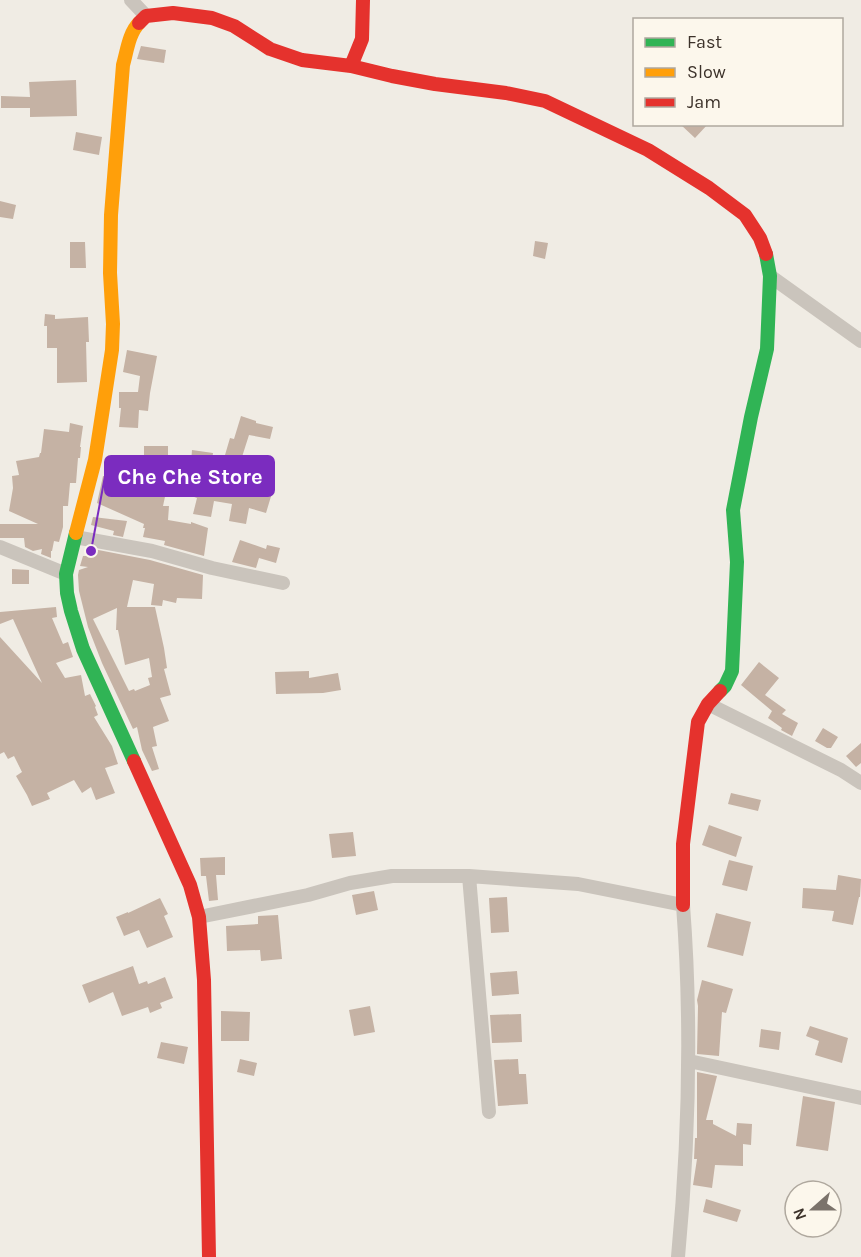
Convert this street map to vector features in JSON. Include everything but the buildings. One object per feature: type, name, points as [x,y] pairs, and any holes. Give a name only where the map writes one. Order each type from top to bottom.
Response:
[{"type":"street","points":[[131,0],[146,16]]},
{"type":"street","points":[[351,66],[362,39],[363,0]]},
{"type":"street","points":[[209,1257],[204,980],[199,917],[190,885],[82,645],[70,612],[66,590],[66,574],[95,460],[112,350],[111,215],[123,65],[136,26],[146,16],[173,13],[212,18],[234,26],[270,49],[302,60],[351,66],[424,82],[506,93],[545,101],[648,150],[709,188],[745,215],[760,238],[770,276],[767,349],[733,510],[737,562],[732,671],[725,686],[708,704],[698,722],[683,844],[689,1061],[678,1257]]},
{"type":"street","points":[[770,276],[861,341]]},
{"type":"street","points":[[75,537],[152,550],[212,568],[284,583]]},
{"type":"street","points":[[0,547],[66,574]]},
{"type":"street","points":[[708,704],[841,770],[861,783]]},
{"type":"street","points":[[199,917],[308,895],[350,883],[392,876],[469,876],[578,885],[683,905]]},
{"type":"street","points":[[469,876],[489,1112]]},
{"type":"street","points":[[689,1061],[861,1098]]},
{"type":"traffic: fast","points":[[720,691],[732,671],[737,562],[733,510],[767,349],[770,276],[766,254]]},
{"type":"traffic: fast","points":[[76,533],[66,574],[71,611],[83,649],[134,761]]},
{"type":"traffic: slow","points":[[76,533],[95,460],[112,350],[111,215],[123,65],[131,37],[139,23]]},
{"type":"traffic: jam","points":[[139,23],[146,16],[173,13],[212,18],[234,26],[270,49],[302,60],[351,66],[362,39],[363,0]]},
{"type":"traffic: jam","points":[[351,66],[435,84],[506,93],[545,101],[648,150],[709,188],[745,215],[760,238],[766,254]]},
{"type":"traffic: jam","points":[[683,905],[683,844],[698,722],[708,704],[720,691]]},
{"type":"traffic: jam","points":[[134,761],[190,885],[199,917],[204,980],[209,1257]]},
{"type":"place","name":"Che Che Store","points":[[91,551]]}]
